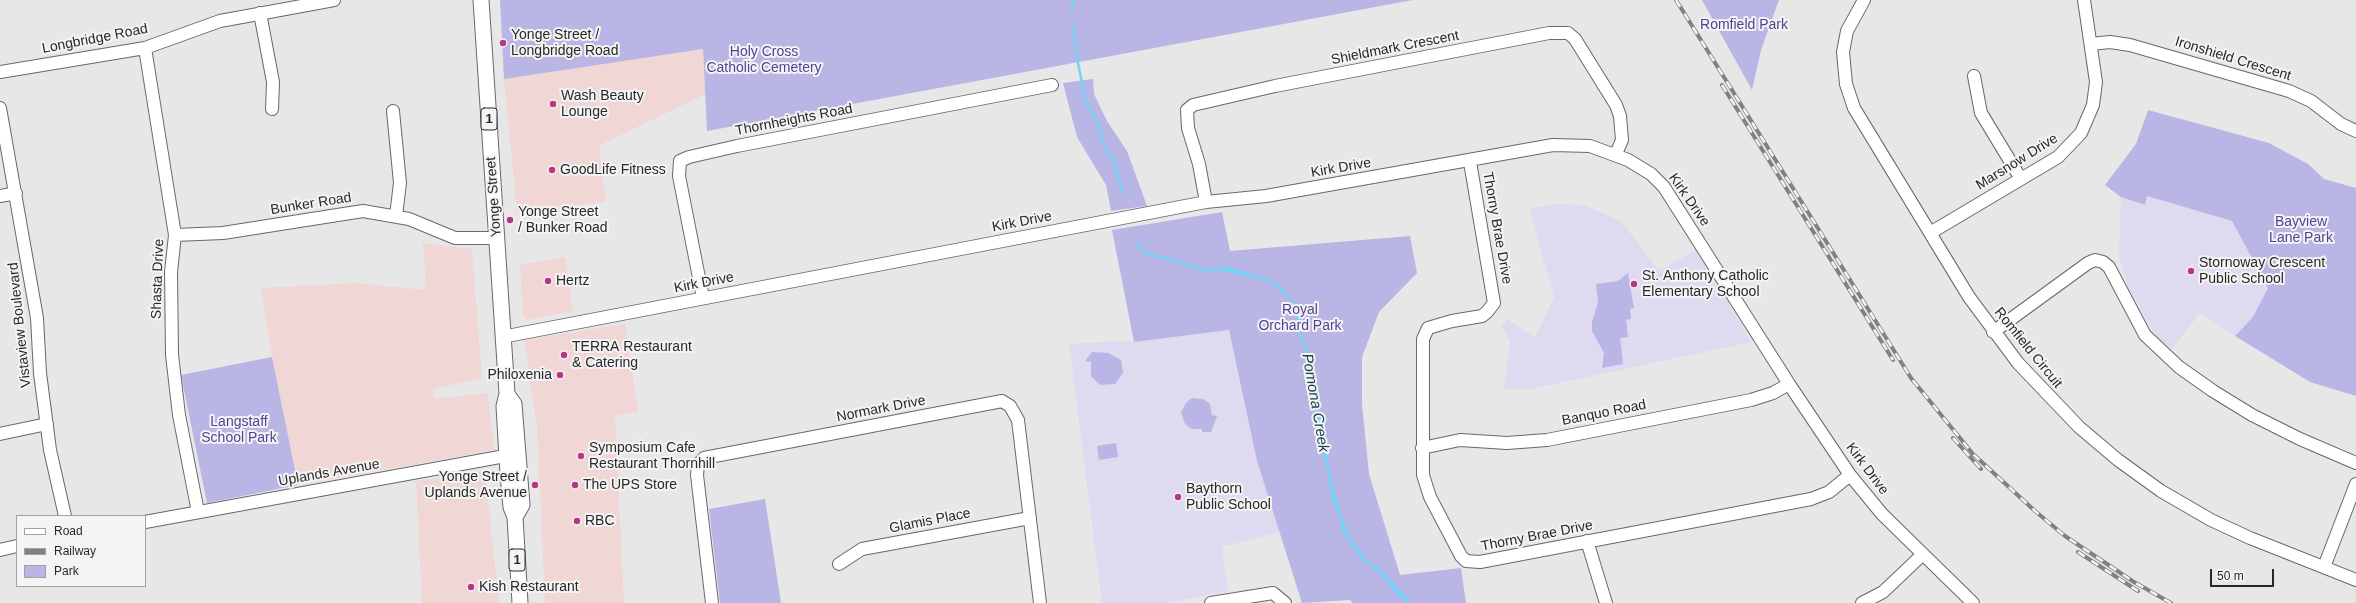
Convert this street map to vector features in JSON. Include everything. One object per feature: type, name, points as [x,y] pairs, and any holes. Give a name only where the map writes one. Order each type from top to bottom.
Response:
[{"type":"main road","name":"Yonge Street","points":[[481,0],[502,337],[507,394],[514,404],[513,454],[522,505],[515,517],[520,603]]},
{"type":"street","name":"Longbridge Road","points":[[0,72],[145,48],[220,20],[334,0]]},
{"type":"street","name":"Romfield Circuit","points":[[1864,0],[1853,17],[1845,42],[1844,67],[1849,95],[1860,120],[1930,233],[1994,332],[2028,375],[2059,408],[2096,442],[2137,474],[2216,522],[2250,538],[2356,580]]},
{"type":"street","name":"Marsnow Drive","points":[[1930,233],[2058,157],[2076,140],[2088,121],[2094,105],[2096,82],[2084,0]]},
{"type":"street","points":[[260,14],[273,82],[272,109]]},
{"type":"street","name":"Shieldmark Crescent","points":[[1206,202],[1199,164],[1187,123],[1188,110],[1193,106],[1206,101],[1275,86],[1549,33],[1568,33],[1575,39],[1616,105],[1620,116],[1622,140],[1616,154]]},
{"type":"street","name":"Ironshield Crescent","points":[[2091,44],[2110,42],[2136,46],[2288,91],[2312,101],[2342,124],[2356,131]]},
{"type":"street","name":"Shasta Drive","points":[[145,48],[175,235],[171,272],[172,355],[179,415],[198,512]]},
{"type":"street","points":[[1974,76],[1981,113],[2021,179]]},
{"type":"street","name":"Thornheights Road","points":[[703,298],[679,176],[680,161],[689,157],[737,146],[1052,85]]},
{"type":"street","name":"Vistaview Boulevard","points":[[0,108],[37,318],[40,373],[50,450],[65,515]]},
{"type":"street","points":[[393,111],[400,184],[396,216]]},
{"type":"street","name":"Kirk Drive","points":[[502,337],[1206,202],[1266,196],[1470,162],[1553,145],[1590,146],[1616,154],[1640,166],[1664,187],[1788,384],[1850,475],[1882,514],[1922,555],[1973,603]]},
{"type":"street","name":"Thorny Brae Drive","points":[[1470,162],[1494,303],[1488,312],[1482,316],[1435,325],[1425,332],[1423,339],[1423,475],[1430,497],[1461,556],[1466,561],[1480,562],[1811,499],[1829,492],[1850,475]]},
{"type":"street","points":[[0,196],[16,193]]},
{"type":"street","name":"Bunker Road","points":[[175,235],[223,233],[354,211],[409,219],[455,238],[497,238]]},
{"type":"street","points":[[1994,332],[2088,263],[2095,260],[2104,262],[2109,267],[2146,335],[2153,344],[2179,367],[2213,391],[2252,415],[2284,432],[2356,463]]},
{"type":"street","name":"Banquo Road","points":[[1422,448],[1460,440],[1507,443],[1547,440],[1751,400],[1773,393],[1788,384]]},
{"type":"street","name":"Normark Drive","points":[[712,603],[697,475],[698,465],[704,458],[1002,402],[1010,406],[1018,420],[1040,603]]},
{"type":"street","points":[[0,434],[47,424]]},
{"type":"street","name":"Uplands Avenue","points":[[146,522],[513,454]]},
{"type":"street","points":[[2324,567],[2356,484]]},
{"type":"street","name":"Glamis Place","points":[[839,564],[862,549],[1030,518]]},
{"type":"street","points":[[1587,541],[1606,603]]},
{"type":"street","points":[[0,550],[16,546]]},
{"type":"street","points":[[1862,603],[1883,592],[1922,555]]},
{"type":"street","points":[[1211,603],[1273,593],[1285,603]]},
{"type":"shaded area","points":[[703,49],[705,94],[599,146],[606,202],[517,212],[504,79]]},
{"type":"shaded area","name":"Stornoway Crescent Public School","points":[[2147,196],[2232,221],[2268,288],[2253,317],[2235,336],[2200,313],[2172,349],[2157,338],[2128,286],[2119,256],[2121,197],[2144,205]]},
{"type":"shaded area","name":"St. Anthony Catholic Elementary School","points":[[1556,204],[1585,205],[1622,222],[1659,271],[1697,249],[1751,342],[1527,390],[1504,389],[1510,342],[1501,326],[1507,319],[1535,338],[1554,297],[1529,209]]},
{"type":"shaded area","points":[[423,243],[472,249],[482,378],[433,389],[434,399],[488,393],[494,450],[298,485],[272,357],[261,288],[356,283],[426,290]]},
{"type":"shaded area","points":[[565,257],[573,311],[527,320],[523,316],[520,265]]},
{"type":"shaded area","points":[[625,324],[638,412],[615,416],[624,603],[545,603],[537,427],[524,340]]},
{"type":"shaded area","name":"Baythorn Public School","points":[[1229,330],[1257,461],[1280,532],[1222,547],[1228,591],[1166,603],[1102,603],[1069,344],[1121,341],[1134,342]]},
{"type":"shaded area","points":[[485,471],[499,603],[422,603],[416,481]]},
{"type":"green space","name":"Holy Cross Catholic Cemetery","points":[[500,0],[1413,0],[707,131],[703,49],[504,79]]},
{"type":"green space","name":"Romfield Park","points":[[1702,0],[1779,0],[1761,50],[1752,90]]},
{"type":"green space","points":[[1093,79],[1094,94],[1107,121],[1127,151],[1147,206],[1111,211],[1106,185],[1077,137],[1063,83]]},
{"type":"green space","name":"Bayview Lane Park","points":[[2148,110],[2269,143],[2308,164],[2324,179],[2356,188],[2356,396],[2310,382],[2235,336],[2253,317],[2268,288],[2232,221],[2147,196],[2145,205],[2121,197],[2105,185],[2136,144]]},
{"type":"green space","name":"Royal Orchard Park","points":[[1222,212],[1230,251],[1410,236],[1417,273],[1379,312],[1362,357],[1362,404],[1369,474],[1400,575],[1461,568],[1466,603],[1353,603],[1350,600],[1302,603],[1257,461],[1229,330],[1134,342],[1112,230]]},
{"type":"green space","points":[[1628,273],[1634,308],[1630,309],[1631,319],[1626,320],[1628,337],[1620,338],[1623,364],[1602,368],[1604,353],[1592,331],[1592,322],[1598,302],[1596,284],[1618,281]]},
{"type":"green space","points":[[1092,352],[1108,353],[1121,360],[1123,373],[1115,384],[1100,385],[1091,376],[1091,362],[1085,361]]},
{"type":"green space","name":"Langstaff School Park","points":[[272,357],[298,485],[207,503],[181,375]]},
{"type":"green space","points":[[1192,398],[1203,399],[1210,404],[1212,415],[1217,416],[1211,432],[1202,432],[1202,429],[1192,429],[1185,424],[1181,412],[1186,403]]},
{"type":"green space","points":[[1116,443],[1118,457],[1099,460],[1097,446]]},
{"type":"green space","points":[[765,499],[781,603],[720,603],[709,509]]},
{"type":"water","points":[[1225,266],[1269,279],[1282,287],[1299,310],[1303,340],[1310,355],[1311,379],[1322,419],[1320,434],[1326,447],[1333,488],[1346,528],[1350,537],[1369,563],[1379,568],[1412,603],[1402,600],[1377,571],[1363,561],[1341,529],[1340,517],[1332,501],[1325,459],[1317,433],[1318,418],[1313,405],[1308,359],[1300,337],[1294,305],[1278,288],[1265,280],[1214,269]]},
{"type":"waterway","name":"Pomona Creek","points":[[1072,9],[1073,0]]},
{"type":"waterway","name":"Pomona Creek","points":[[1073,24],[1077,58],[1086,103],[1099,126],[1105,148],[1114,160],[1123,193]]},
{"type":"waterway","name":"Pomona Creek","points":[[1136,243],[1146,253],[1154,256],[1183,262],[1201,270],[1218,269]]},
{"type":"railway","points":[[1676,0],[1911,378],[1973,454],[2035,511],[2065,536],[2134,582],[2171,603]]},
{"type":"railway","points":[[1722,85],[1893,360]]},
{"type":"railway","points":[[1953,438],[1981,469]]},
{"type":"railway","points":[[2078,552],[2138,591]]},
{"type":"place","name":"Yonge Street / Longbridge Road","points":[[503,43]]},
{"type":"place","name":"Wash Beauty Lounge","points":[[553,104]]},
{"type":"place","name":"GoodLife Fitness","points":[[552,170]]},
{"type":"place","name":"Yonge Street / Bunker Road","points":[[510,220]]},
{"type":"place","name":"Stornoway Crescent Public School","points":[[2191,271]]},
{"type":"place","name":"Hertz","points":[[548,281]]},
{"type":"place","name":"St. Anthony Catholic Elementary School","points":[[1634,284]]},
{"type":"place","name":"TERRA Restaurant & Catering","points":[[564,355]]},
{"type":"place","name":"Philoxenia","points":[[560,375]]},
{"type":"place","name":"Symposium Cafe Restaurant Thornhill","points":[[581,456]]},
{"type":"place","name":"Yonge Street / Uplands Avenue","points":[[535,485]]},
{"type":"place","name":"The UPS Store","points":[[575,485]]},
{"type":"place","name":"Baythorn Public School","points":[[1178,497]]},
{"type":"place","name":"RBC","points":[[577,521]]},
{"type":"place","name":"Kish Restaurant","points":[[471,587]]}]
